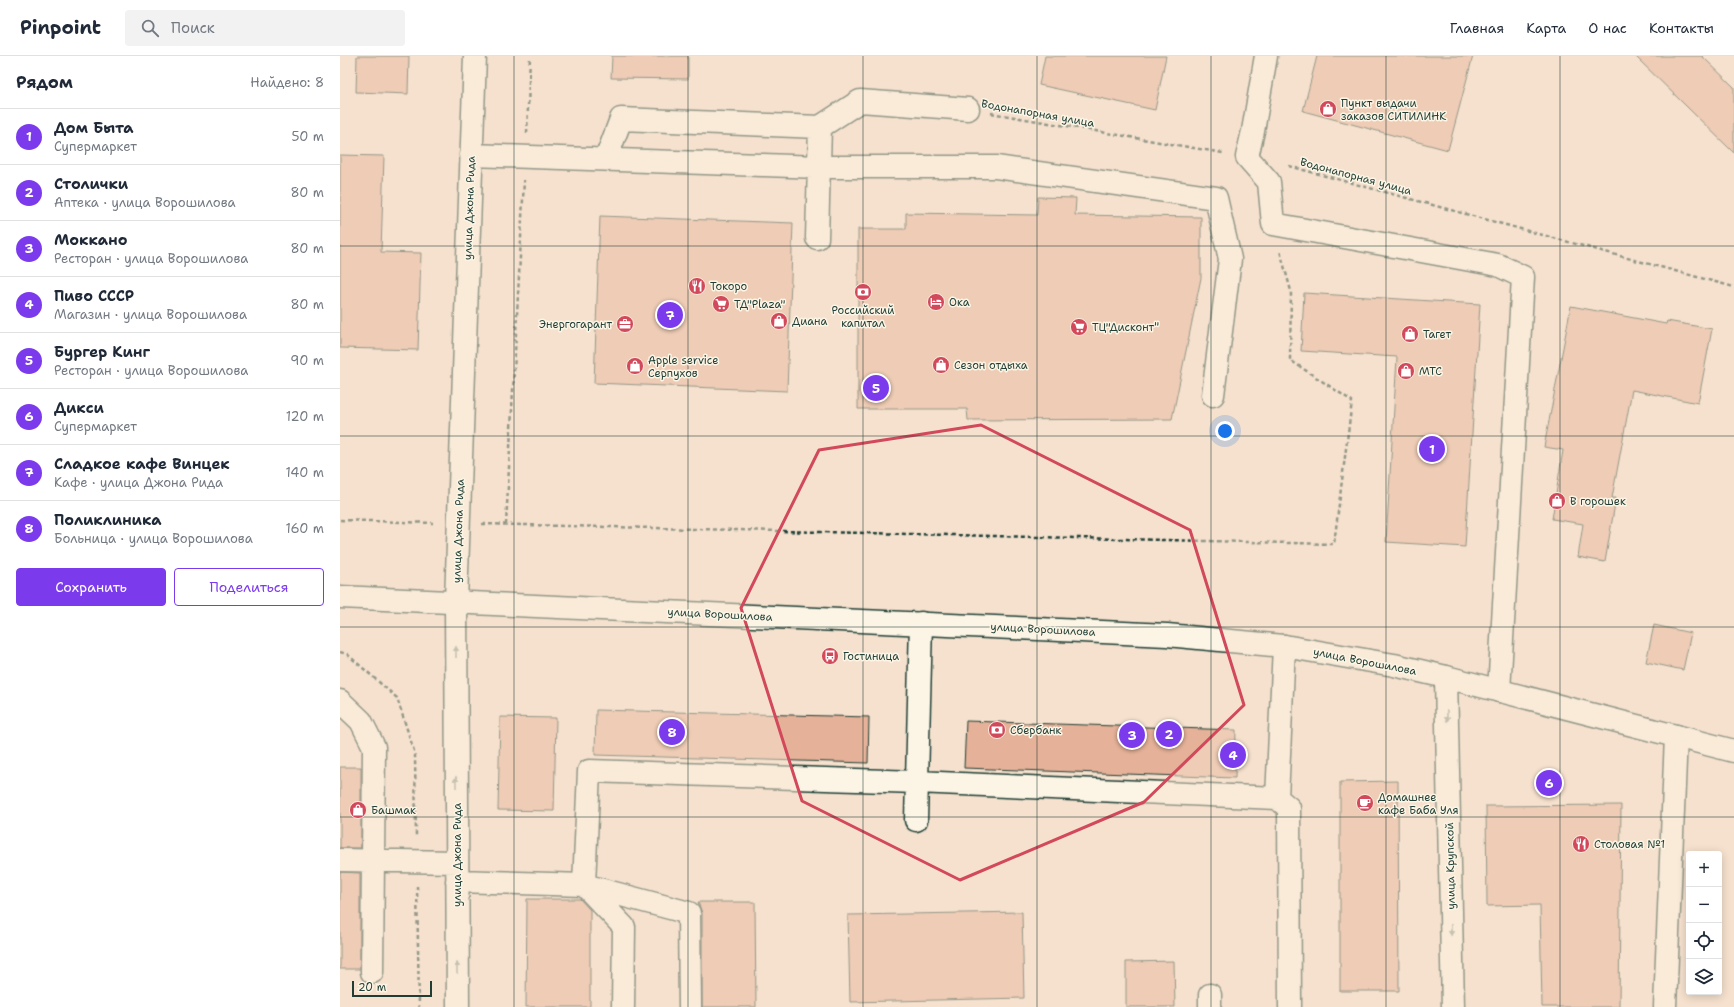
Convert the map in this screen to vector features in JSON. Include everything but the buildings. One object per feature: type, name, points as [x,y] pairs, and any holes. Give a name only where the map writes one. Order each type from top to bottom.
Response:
[{"type":"main road","name":"улица Джона Рида","points":[[458,1007],[456,602],[475,56]]},
{"type":"main road","points":[[1266,56],[1247,157],[1269,182],[1273,224],[1498,265],[1523,277],[1499,691]]},
{"type":"main road","points":[[606,159],[621,119],[820,127],[860,101],[968,110]]},
{"type":"main road","points":[[818,238],[820,127]]},
{"type":"main road","points":[[471,155],[819,167],[996,167],[1216,198],[1230,259],[1213,395]]},
{"type":"main road","name":"улица Ворошилова","points":[[340,598],[1167,635],[1284,646],[1386,664],[1446,677],[1734,751]]},
{"type":"main road","points":[[916,820],[921,624]]},
{"type":"main road","points":[[1277,798],[1284,646]]},
{"type":"main road","name":"улица Крупской","points":[[1446,677],[1453,1007]]},
{"type":"main road","points":[[340,702],[361,721],[374,747],[372,972]]},
{"type":"main road","points":[[1665,1007],[1676,736]]},
{"type":"main road","points":[[623,1007],[624,927],[584,885],[588,771],[917,782],[1277,798],[1289,808],[1290,1007]]},
{"type":"main road","points":[[340,860],[417,861],[457,871],[584,885],[689,913],[690,1007]]},
{"type":"path","points":[[506,525],[530,56]]},
{"type":"path","name":"Водонапорная улица","points":[[968,110],[1247,157]]},
{"type":"path","name":"Водонапорная улица","points":[[1288,166],[1734,287]]},
{"type":"path","points":[[340,520],[1334,544],[1352,401],[1290,360],[1291,291],[1273,224]]},
{"type":"path","points":[[340,652],[347,654],[397,698],[415,754],[419,1007]]},
{"type":"highlighted area","points":[[981,425],[1190,530],[1244,705],[1144,802],[960,880],[802,801],[741,608],[819,450]]},
{"type":"place","name":"Пункт выдачи заказов СИТИЛИНК","points":[[1328,109]]},
{"type":"place","name":"Токоро","points":[[697,286]]},
{"type":"place","name":"Российский капитал","points":[[863,292]]},
{"type":"place","name":"Ока","points":[[936,302]]},
{"type":"place","name":"ТД\"Plaza\"","points":[[721,304]]},
{"type":"place","name":"Сладкое кафе Винцек","points":[[670,315]]},
{"type":"place","name":"Диана","points":[[779,321]]},
{"type":"place","name":"Энергогарант","points":[[625,324]]},
{"type":"place","name":"ТЦ\"Дисконт\"","points":[[1079,327]]},
{"type":"place","name":"Тагет","points":[[1410,334]]},
{"type":"place","name":"Сезон отдыха","points":[[941,365]]},
{"type":"place","name":"Apple service Серпухов","points":[[635,366]]},
{"type":"place","name":"МТС","points":[[1406,371]]},
{"type":"place","name":"Бургер Кинг","points":[[876,388]]},
{"type":"place","name":"Дом Быта","points":[[1432,449]]},
{"type":"place","name":"В горошек","points":[[1557,501]]},
{"type":"place","name":"Гостиница","points":[[830,656]]},
{"type":"place","name":"Сбербанк","points":[[997,730]]},
{"type":"place","name":"Поликлиника","points":[[672,732]]},
{"type":"place","name":"Столички","points":[[1169,734]]},
{"type":"place","name":"Моккано","points":[[1132,735]]},
{"type":"place","name":"Пиво СССР","points":[[1233,755]]},
{"type":"place","name":"Дикси","points":[[1549,783]]},
{"type":"place","name":"Домашнее кафе Баба Уля","points":[[1365,803]]},
{"type":"place","name":"Башмак","points":[[358,810]]},
{"type":"place","name":"Столовая №1","points":[[1581,844]]}]
